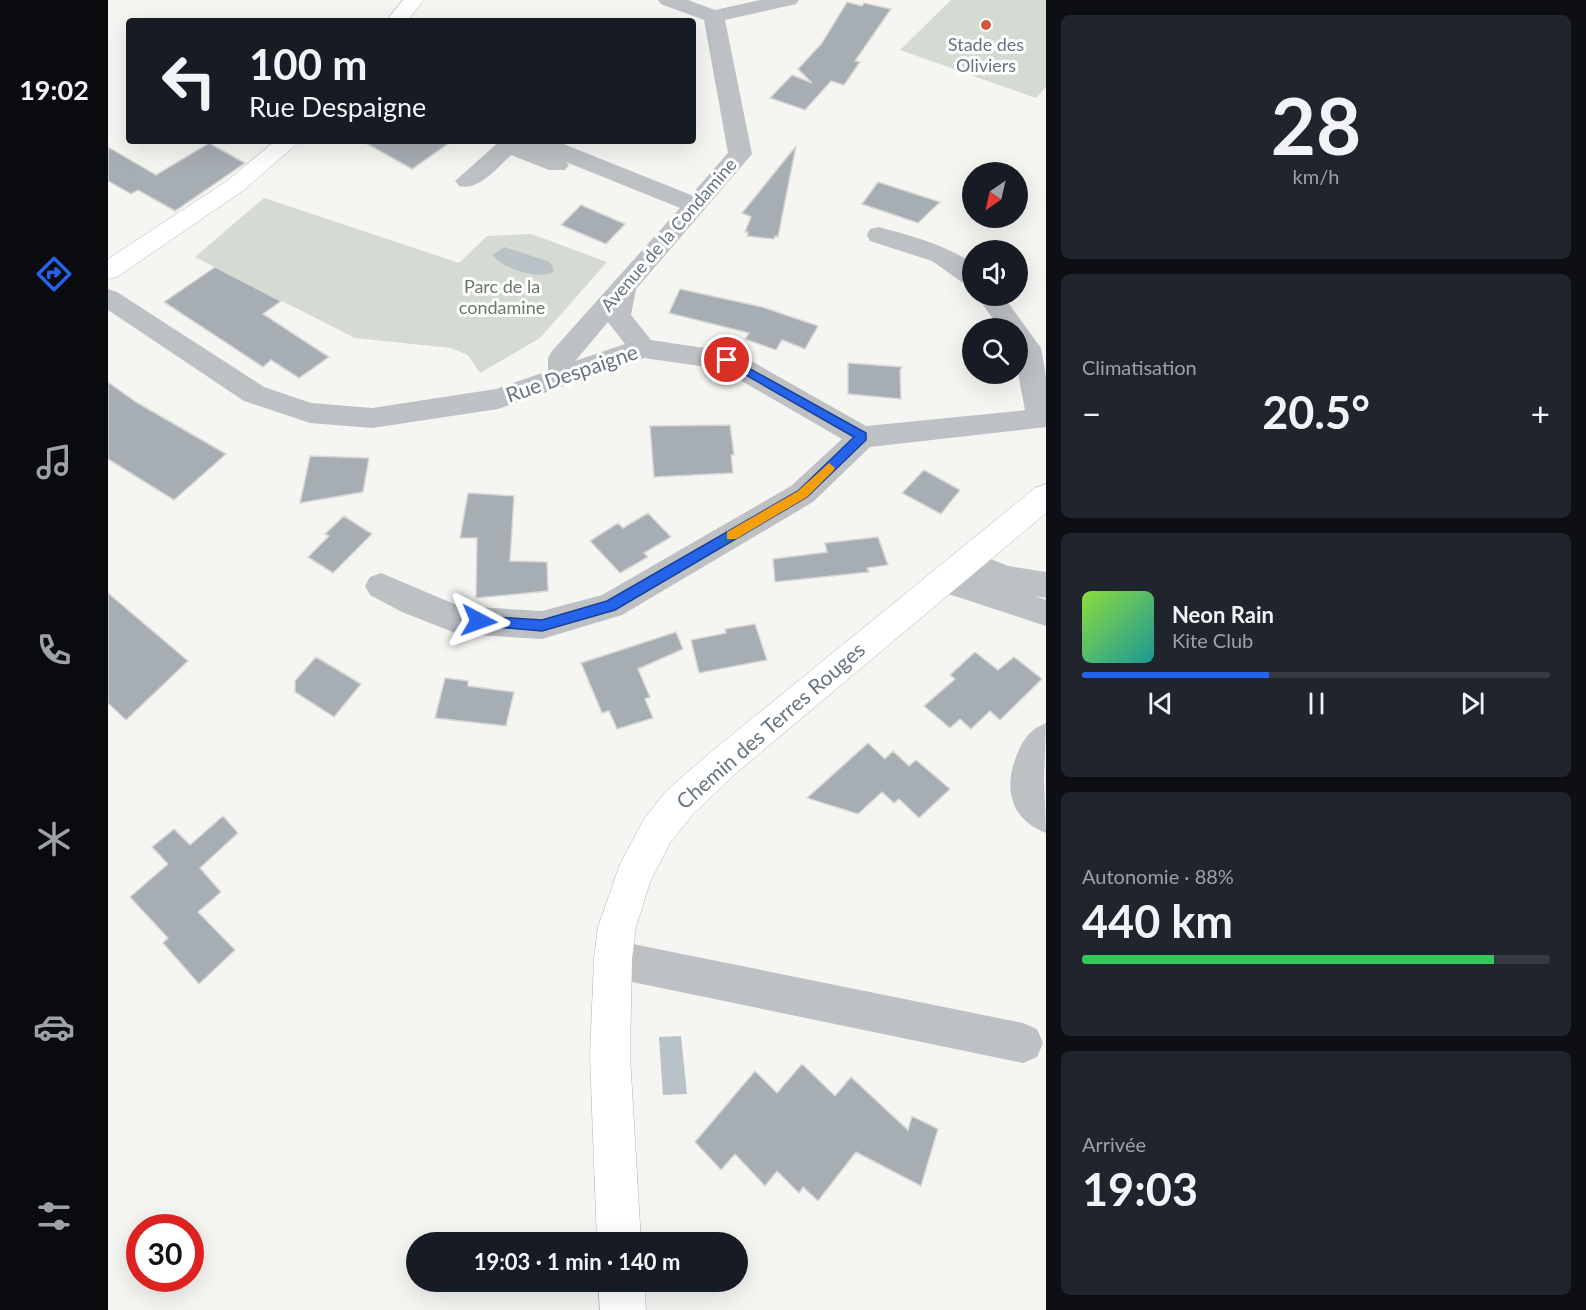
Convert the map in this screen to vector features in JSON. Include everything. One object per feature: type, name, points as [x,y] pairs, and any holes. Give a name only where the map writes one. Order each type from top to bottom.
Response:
[{"type":"main road","points":[[399,18],[414,0]]},
{"type":"main road","points":[[108,271],[236,185],[285,144]]},
{"type":"main road","name":"Chemin des Terres Rouges","points":[[619,1232],[610,1056],[613,959],[617,927],[633,877],[657,831],[680,802],[723,763],[1046,495]]},
{"type":"main road","points":[[622,1292],[623,1310]]},
{"type":"street","points":[[668,0],[714,16],[789,0]]},
{"type":"street","name":"Avenue de la Condamine","points":[[561,377],[562,358],[740,154],[714,16]]},
{"type":"street","points":[[467,181],[510,144]]},
{"type":"street","points":[[513,144],[582,176],[594,164]]},
{"type":"street","points":[[544,144],[695,205]]},
{"type":"street","points":[[879,235],[929,249],[962,268]]},
{"type":"street","points":[[624,286],[618,315],[643,348]]},
{"type":"street","name":"Rue Despaigne","points":[[108,298],[254,394],[310,413],[372,418],[498,399],[643,348],[727,360],[862,436]]},
{"type":"street","points":[[381,586],[413,603],[458,620],[542,625],[611,606],[802,494],[862,436],[1019,422],[1043,417],[1028,352]]},
{"type":"street","points":[[955,571],[1046,585]]},
{"type":"street","points":[[955,571],[1046,613]]},
{"type":"street","points":[[1046,739],[1030,762],[1026,778],[1029,798],[1035,807],[1046,816]]},
{"type":"street","points":[[613,959],[1023,1043]]},
{"type":"green space","name":"Stade des Oliviers","points":[[951,0],[1046,0],[1046,87],[1036,98],[900,50]]},
{"type":"green space","name":"Parc de la condamine","points":[[264,198],[459,263],[487,236],[531,234],[607,262],[540,338],[480,373],[468,355],[451,348],[355,338],[195,257]]},
{"type":"shaded area","points":[[504,247],[550,262],[554,271],[548,274],[531,274],[503,264],[493,255]]},
{"type":"shaded area","points":[[681,1036],[687,1094],[663,1095],[659,1037]]},
{"type":"building","points":[[847,2],[891,9],[855,61],[860,62],[844,85],[831,81],[805,110],[770,98],[792,75],[812,83],[798,69],[822,43]]},
{"type":"building","points":[[207,144],[245,163],[175,211],[138,190],[131,194],[108,181],[108,147],[156,175]]},
{"type":"building","points":[[367,144],[448,144],[412,169]]},
{"type":"building","points":[[796,146],[778,237],[775,236],[774,239],[747,236],[748,232],[745,232],[751,217],[742,213]]},
{"type":"building","points":[[878,182],[940,202],[918,223],[862,204]]},
{"type":"building","points":[[581,205],[625,224],[606,244],[561,225]]},
{"type":"building","points":[[215,267],[281,301],[263,314],[329,357],[299,378],[271,360],[263,367],[164,302]]},
{"type":"building","points":[[680,289],[762,307],[818,326],[805,349],[782,340],[776,350],[745,339],[749,333],[669,313]]},
{"type":"building","points":[[848,363],[902,367],[900,371],[901,399],[848,394]]},
{"type":"building","points":[[108,382],[136,402],[226,454],[174,500],[108,459]]},
{"type":"building","points":[[730,425],[734,455],[731,455],[733,473],[654,477],[650,426]]},
{"type":"building","points":[[310,456],[369,458],[363,492],[300,503]]},
{"type":"building","points":[[924,470],[960,490],[941,514],[902,493]]},
{"type":"building","points":[[468,493],[514,496],[510,561],[547,562],[548,591],[476,598],[477,538],[460,538]]},
{"type":"building","points":[[648,513],[671,537],[644,553],[648,557],[620,573],[590,541],[618,523],[623,528]]},
{"type":"building","points":[[344,516],[372,534],[333,573],[308,557],[329,536],[325,534]]},
{"type":"building","points":[[878,537],[888,565],[867,568],[869,572],[775,582],[773,559],[827,552],[825,543]]},
{"type":"building","points":[[108,593],[188,661],[126,720],[108,703]]},
{"type":"building","points":[[755,624],[767,660],[699,673],[691,640],[726,633],[725,629]]},
{"type":"building","points":[[676,632],[683,649],[638,669],[650,697],[645,699],[653,718],[617,729],[609,711],[602,713],[581,663]]},
{"type":"building","points":[[975,652],[998,670],[1014,657],[1042,679],[1000,720],[990,711],[971,729],[960,719],[950,728],[924,706],[955,679],[950,675]]},
{"type":"building","points":[[316,657],[361,684],[334,717],[295,692],[295,681]]},
{"type":"building","points":[[445,678],[468,681],[468,686],[514,692],[506,726],[435,718]]},
{"type":"building","points":[[868,743],[885,759],[893,751],[909,766],[916,760],[950,789],[919,818],[899,799],[894,803],[882,792],[858,814],[807,798]]},
{"type":"building","points":[[223,816],[238,833],[200,868],[221,892],[198,912],[235,950],[199,984],[163,943],[168,938],[130,897],[168,864],[152,847],[174,829],[190,845]]},
{"type":"building","points":[[802,1064],[835,1096],[851,1077],[908,1130],[912,1116],[938,1129],[921,1186],[856,1152],[818,1201],[803,1187],[799,1193],[777,1171],[765,1186],[735,1154],[721,1170],[695,1142],[755,1071],[777,1093]]},
{"type":"slow traffic","points":[[732,535],[802,494],[829,468]]},
{"type":"place","name":"Stade des Oliviers","points":[[986,25]]},
{"type":"route","points":[[479,621],[542,625],[611,606],[802,494],[862,436],[727,360]]}]
